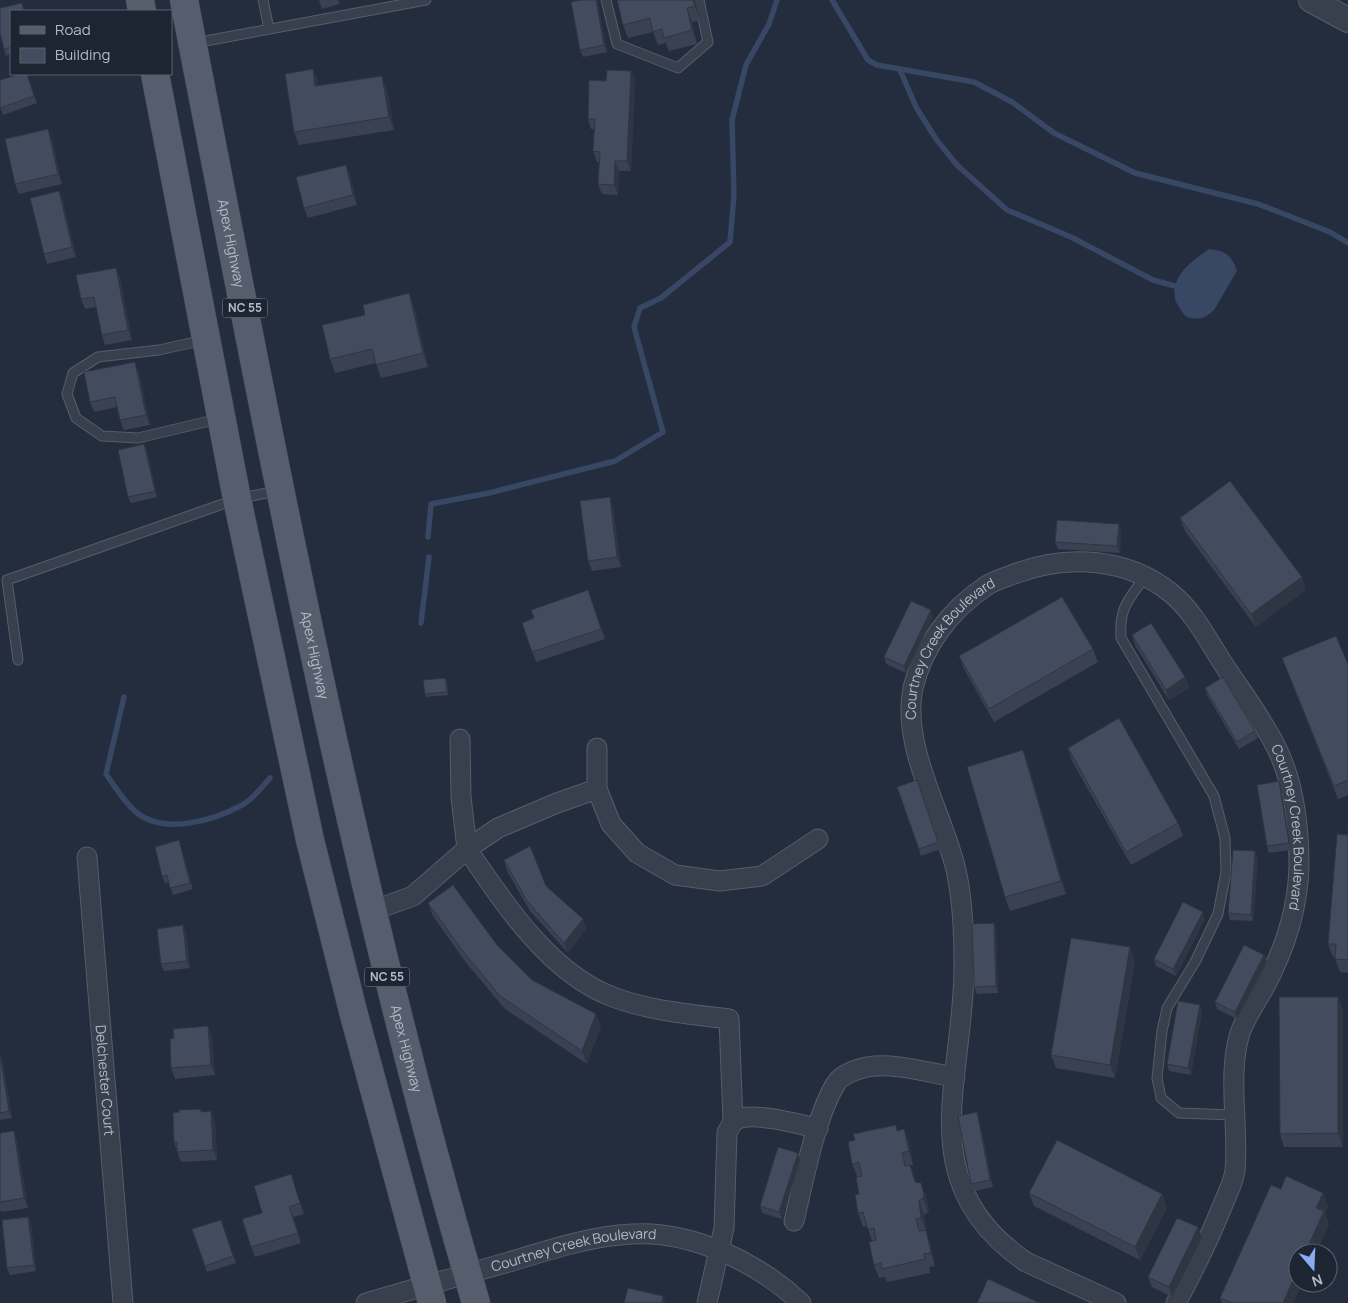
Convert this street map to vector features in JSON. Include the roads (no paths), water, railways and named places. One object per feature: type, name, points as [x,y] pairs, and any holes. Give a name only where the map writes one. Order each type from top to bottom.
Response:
[{"type":"main road","name":"Apex Highway","points":[[184,0],[279,490],[320,688],[393,1003],[476,1303]]},
{"type":"main road","name":"NC 55","points":[[155,75],[237,499],[310,840],[354,1015],[430,1294]]},
{"type":"street","points":[[1311,0],[1348,20]]},
{"type":"street","name":"Courtney Creek Boulevard","points":[[1116,1303],[1026,1262],[993,1235],[973,1211],[962,1188],[954,1157],[950,1126],[964,1000],[964,918],[956,870],[924,775],[913,733],[912,694],[921,661],[946,620],[988,584],[1033,567],[1072,560],[1109,564],[1145,577],[1170,592],[1190,612],[1275,744],[1290,788],[1298,828],[1299,869],[1294,915],[1277,964],[1240,1033],[1235,1069],[1235,1175],[1204,1250],[1176,1303]]},
{"type":"street","points":[[460,740],[461,797],[467,850],[504,904],[535,941],[574,975],[611,996],[652,1009],[729,1019],[733,1122],[727,1133],[725,1212],[720,1252],[706,1303]]},
{"type":"street","points":[[597,748],[597,789],[611,824],[637,853],[675,875],[720,881],[762,876],[818,839]]},
{"type":"street","points":[[372,911],[413,896],[467,850],[498,828],[557,803],[597,789]]},
{"type":"street","name":"Delchester Court","points":[[87,857],[123,1303]]},
{"type":"street","points":[[794,1222],[818,1129],[838,1081],[853,1071],[868,1067],[887,1067],[955,1077]]},
{"type":"street","points":[[733,1122],[742,1118],[756,1118],[798,1123],[818,1129]]},
{"type":"street","name":"Courtney Creek Boulevard","points":[[430,1294],[467,1273],[590,1240],[632,1234],[675,1238],[720,1252],[756,1269],[800,1303]]},
{"type":"street","points":[[366,1303],[430,1294]]},
{"type":"lane","points":[[263,0],[269,29]]},
{"type":"lane","points":[[193,44],[426,0]]},
{"type":"lane","points":[[606,0],[618,44],[678,68],[708,42],[699,0]]},
{"type":"lane","points":[[207,339],[159,350],[98,358],[74,373],[67,394],[76,418],[102,436],[138,438],[170,432],[209,420],[222,419]]},
{"type":"lane","points":[[18,660],[7,580],[237,499],[279,490]]},
{"type":"lane","points":[[1145,577],[1127,602],[1119,619],[1121,638],[1214,796],[1225,838],[1226,872],[1218,914],[1195,962],[1167,1008],[1162,1031],[1157,1078],[1161,1098],[1179,1113],[1234,1115]]},
{"type":"water","points":[[1209,249],[1227,255],[1233,261],[1237,271],[1214,310],[1197,319],[1189,318],[1185,316],[1175,299],[1176,283],[1184,270]]},
{"type":"waterway","points":[[428,537],[431,504],[489,493],[615,461],[663,432],[634,327],[640,308],[661,298],[730,242],[734,195],[732,120],[746,65],[769,24],[777,0]]},
{"type":"waterway","points":[[832,0],[868,60],[877,65],[974,82],[1012,102],[1054,133],[1135,173],[1258,204],[1330,232],[1348,243]]},
{"type":"waterway","points":[[900,70],[916,107],[936,139],[957,165],[1007,210],[1071,237],[1153,280],[1182,288]]},
{"type":"waterway","points":[[421,623],[429,557]]},
{"type":"waterway","points":[[124,697],[106,774],[128,805],[148,820],[175,824],[190,823],[218,816],[246,802],[270,778]]}]
